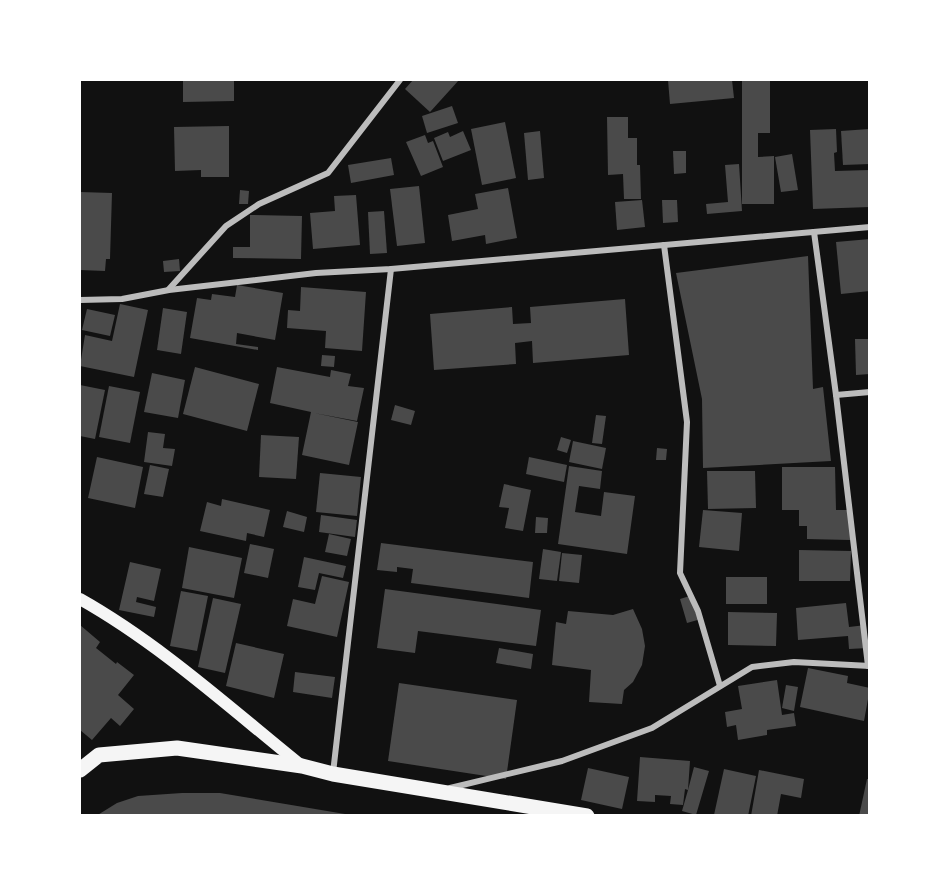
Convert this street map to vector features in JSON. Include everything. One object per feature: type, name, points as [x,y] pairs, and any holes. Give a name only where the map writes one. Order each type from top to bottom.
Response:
[{"type":"main road","points":[[80,599],[104,612],[165,656],[302,766]]},
{"type":"main road","points":[[80,770],[99,755],[177,748],[302,766],[333,774],[587,816]]},
{"type":"street","points":[[169,290],[226,226],[259,204],[328,173],[400,80]]},
{"type":"street","points":[[80,300],[122,299],[169,290],[316,273],[391,269],[870,227]]},
{"type":"street","points":[[439,791],[562,761],[652,728],[752,667],[794,662],[869,666],[814,232]]},
{"type":"street","points":[[664,245],[687,422],[680,573],[695,603],[720,686]]},
{"type":"street","points":[[333,774],[391,269]]},
{"type":"street","points":[[836,395],[870,392]]},
{"type":"building","points":[[183,80],[234,80],[234,101],[183,102]]},
{"type":"building","points":[[413,80],[459,80],[430,112],[405,89]]},
{"type":"building","points":[[668,80],[732,80],[734,98],[670,104]]},
{"type":"building","points":[[742,80],[770,80],[770,133],[758,133],[758,157],[774,156],[774,204],[742,204]]},
{"type":"building","points":[[452,106],[458,123],[427,133],[422,116]]},
{"type":"building","points":[[607,117],[628,117],[628,138],[637,138],[641,199],[624,199],[623,174],[608,175]]},
{"type":"building","points":[[505,122],[516,178],[482,185],[471,129]]},
{"type":"building","points":[[229,126],[229,177],[201,177],[201,170],[175,171],[174,127]]},
{"type":"building","points":[[836,129],[835,171],[870,170],[870,207],[813,209],[810,130]]},
{"type":"building","points":[[869,129],[870,164],[843,165],[841,131]]},
{"type":"building","points":[[463,131],[471,150],[443,161],[434,138],[448,132],[450,137]]},
{"type":"building","points":[[540,131],[544,178],[528,180],[524,133]]},
{"type":"building","points":[[425,135],[428,143],[433,141],[443,167],[421,176],[406,142]]},
{"type":"building","points":[[673,151],[686,151],[686,173],[674,174]]},
{"type":"building","points":[[792,154],[798,190],[781,192],[775,157]]},
{"type":"building","points":[[391,158],[394,175],[351,183],[348,165]]},
{"type":"building","points":[[739,164],[742,211],[707,214],[706,204],[728,202],[725,165]]},
{"type":"building","points":[[419,186],[425,243],[397,246],[390,189]]},
{"type":"building","points":[[508,188],[517,238],[486,244],[485,235],[452,241],[448,215],[478,209],[475,194]]},
{"type":"building","points":[[240,190],[249,191],[248,204],[239,204]]},
{"type":"building","points":[[80,192],[112,193],[110,259],[106,259],[105,271],[80,270]]},
{"type":"building","points":[[356,195],[360,245],[313,249],[310,213],[335,211],[334,196]]},
{"type":"building","points":[[642,200],[645,227],[617,230],[615,202]]},
{"type":"building","points":[[662,200],[677,200],[678,222],[663,223]]},
{"type":"building","points":[[384,211],[387,253],[370,254],[368,212]]},
{"type":"building","points":[[250,215],[302,216],[301,259],[233,258],[233,247],[250,247]]},
{"type":"building","points":[[870,239],[870,291],[841,294],[836,242]]},
{"type":"building","points":[[808,256],[813,389],[823,387],[831,461],[703,468],[702,399],[676,273]]},
{"type":"building","points":[[179,259],[180,271],[164,272],[163,261]]},
{"type":"building","points":[[237,285],[283,293],[275,340],[237,333],[236,344],[258,347],[258,350],[190,338],[197,298],[211,300],[212,294],[235,297]]},
{"type":"building","points":[[301,287],[366,292],[362,351],[325,348],[326,331],[287,328],[288,310],[300,311]]},
{"type":"building","points":[[625,299],[629,355],[533,363],[532,341],[515,343],[516,364],[434,370],[430,314],[512,307],[513,324],[531,323],[530,307]]},
{"type":"building","points":[[120,304],[148,310],[134,377],[80,366],[85,335],[112,341]]},
{"type":"building","points":[[163,308],[187,312],[181,354],[157,350]]},
{"type":"building","points":[[87,309],[115,315],[110,336],[82,330]]},
{"type":"building","points":[[855,339],[870,339],[870,374],[856,375]]},
{"type":"building","points":[[322,355],[335,356],[334,367],[321,366]]},
{"type":"building","points":[[195,367],[259,384],[247,431],[183,414]]},
{"type":"building","points":[[277,367],[330,377],[331,370],[351,374],[348,386],[364,388],[357,421],[314,413],[358,422],[349,465],[302,455],[311,412],[270,403]]},
{"type":"building","points":[[152,373],[185,380],[178,418],[144,412]]},
{"type":"building","points":[[80,385],[105,390],[95,439],[80,436]]},
{"type":"building","points":[[109,386],[140,392],[130,443],[99,437]]},
{"type":"building","points":[[395,405],[415,411],[411,425],[391,420]]},
{"type":"building","points":[[596,415],[606,416],[602,444],[592,443]]},
{"type":"building","points":[[148,432],[165,434],[163,448],[175,449],[172,466],[144,462]]},
{"type":"building","points":[[261,435],[299,437],[296,479],[259,477]]},
{"type":"building","points":[[561,437],[571,440],[567,453],[557,450]]},
{"type":"building","points":[[573,441],[606,448],[602,469],[569,462]]},
{"type":"building","points":[[657,448],[667,449],[666,460],[656,460]]},
{"type":"building","points":[[97,457],[143,467],[135,508],[88,498]]},
{"type":"building","points":[[529,457],[567,465],[564,482],[526,474]]},
{"type":"building","points":[[150,465],[169,469],[163,497],[144,494]]},
{"type":"building","points":[[569,466],[602,471],[600,489],[579,486],[575,512],[601,516],[604,492],[635,496],[627,554],[558,544]]},
{"type":"building","points":[[782,467],[835,467],[836,510],[850,510],[850,540],[807,539],[807,526],[799,526],[799,510],[782,510]]},
{"type":"building","points":[[707,471],[755,471],[756,508],[708,509]]},
{"type":"building","points":[[320,473],[361,477],[357,516],[316,512]]},
{"type":"building","points":[[504,484],[531,490],[523,531],[505,528],[509,508],[499,507]]},
{"type":"building","points":[[222,499],[270,510],[264,537],[247,533],[246,541],[200,531],[207,502],[221,506]]},
{"type":"building","points":[[703,510],[742,513],[739,551],[699,547]]},
{"type":"building","points":[[287,511],[307,517],[304,532],[283,527]]},
{"type":"building","points":[[321,515],[357,520],[355,537],[319,532]]},
{"type":"building","points":[[536,517],[548,518],[547,533],[535,533]]},
{"type":"building","points":[[329,534],[351,539],[347,556],[325,552]]},
{"type":"building","points":[[381,543],[533,562],[529,598],[411,583],[413,569],[397,567],[397,572],[377,570]]},
{"type":"building","points":[[250,544],[274,549],[268,578],[244,573]]},
{"type":"building","points":[[189,547],[242,558],[234,598],[182,588]]},
{"type":"building","points":[[543,549],[561,552],[557,581],[539,579]]},
{"type":"building","points":[[799,550],[851,551],[850,581],[799,581]]},
{"type":"building","points":[[562,553],[582,555],[579,583],[559,581]]},
{"type":"building","points":[[304,557],[346,566],[343,578],[319,573],[315,590],[298,587]]},
{"type":"building","points":[[130,562],[161,569],[154,601],[137,597],[136,602],[156,607],[154,617],[119,610]]},
{"type":"building","points":[[322,576],[349,582],[337,637],[287,626],[293,599],[315,604]]},
{"type":"building","points":[[726,577],[767,577],[767,604],[726,604]]},
{"type":"building","points":[[385,589],[541,610],[536,646],[418,631],[415,653],[377,648]]},
{"type":"building","points":[[181,591],[208,596],[197,651],[170,646]]},
{"type":"building","points":[[693,595],[701,619],[687,623],[680,599]]},
{"type":"building","points":[[213,598],[241,604],[225,673],[198,667]]},
{"type":"building","points":[[846,603],[849,627],[866,625],[868,648],[849,649],[848,636],[798,640],[796,608]]},
{"type":"building","points":[[633,609],[642,629],[645,646],[642,665],[633,682],[624,690],[622,704],[589,702],[591,670],[552,665],[556,622],[566,624],[568,611],[613,615]]},
{"type":"building","points":[[728,612],[777,613],[776,646],[728,645]]},
{"type":"building","points":[[80,625],[100,642],[96,648],[134,675],[118,695],[134,709],[120,726],[111,718],[92,740],[80,730]]},
{"type":"building","points":[[236,643],[284,654],[274,698],[226,686]]},
{"type":"building","points":[[499,648],[533,654],[531,669],[496,663]]},
{"type":"building","points":[[808,668],[848,676],[847,683],[870,688],[864,721],[800,707]]},
{"type":"building","points":[[295,672],[335,677],[332,698],[293,692]]},
{"type":"building","points":[[777,680],[782,715],[794,713],[796,726],[767,730],[767,735],[738,740],[736,725],[727,727],[725,712],[742,709],[738,686]]},
{"type":"building","points":[[399,683],[517,700],[506,779],[388,761]]},
{"type":"building","points":[[786,685],[798,687],[794,711],[782,708]]},
{"type":"building","points":[[640,757],[690,761],[688,790],[685,789],[683,805],[670,804],[671,796],[655,795],[655,802],[637,801]]},
{"type":"building","points":[[694,767],[709,771],[696,815],[682,811]]},
{"type":"building","points":[[588,768],[629,777],[622,809],[581,800]]},
{"type":"building","points":[[724,769],[756,776],[748,816],[714,815]]},
{"type":"building","points":[[759,770],[804,779],[801,798],[781,794],[777,816],[751,816]]},
{"type":"building","points":[[867,779],[870,779],[870,816],[859,816]]},
{"type":"building","points":[[220,793],[357,816],[96,816],[117,803],[138,796]]}]
